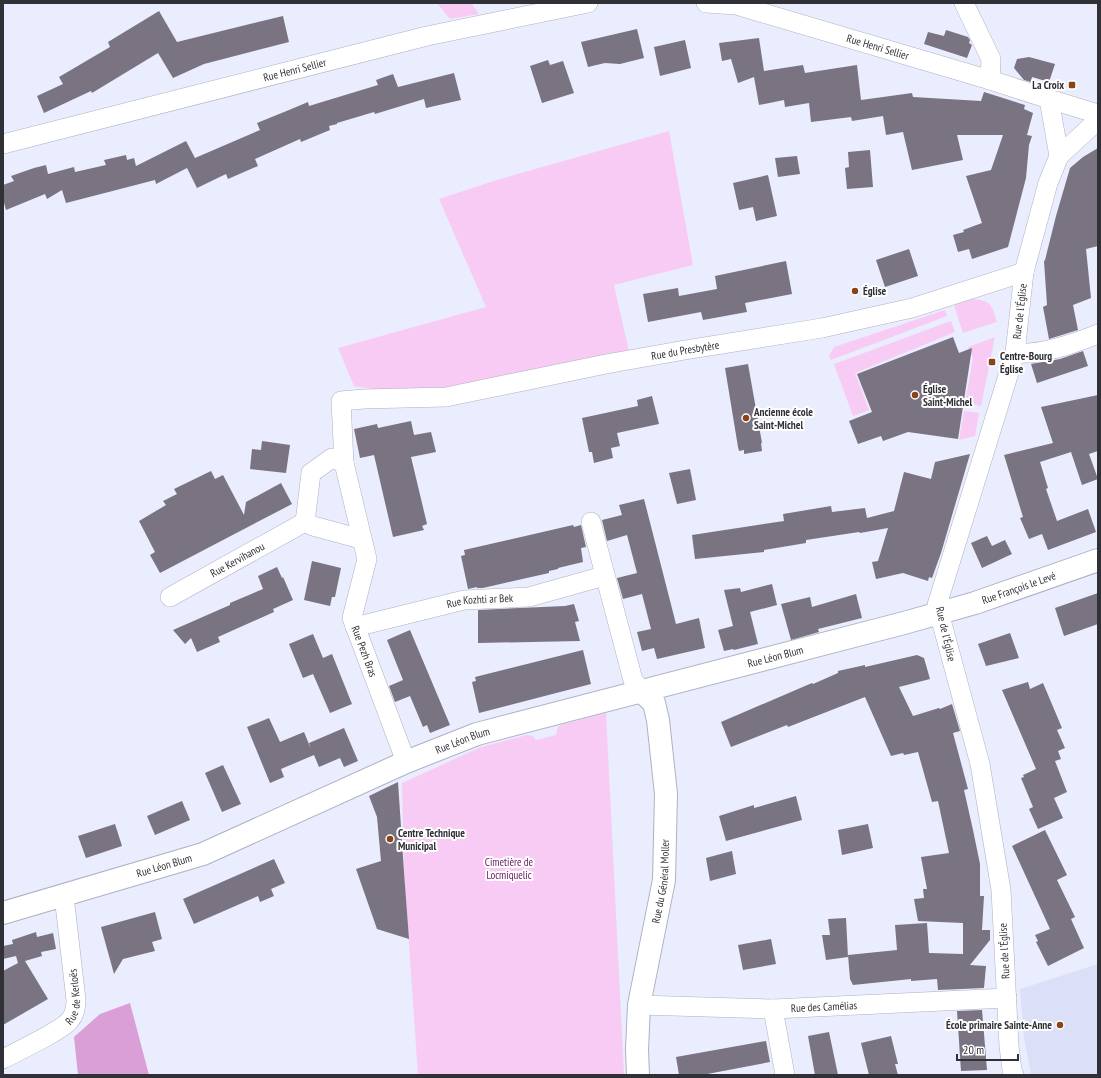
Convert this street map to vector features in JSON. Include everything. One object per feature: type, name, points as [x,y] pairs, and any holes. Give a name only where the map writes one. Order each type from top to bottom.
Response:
[{"type":"street","name":"Rue Henri Sellier","points":[[3,144],[427,36],[588,3]]},
{"type":"street","name":"Rue Henri Sellier","points":[[706,3],[736,5],[990,80],[1098,114]]},
{"type":"street","points":[[964,3],[991,58],[990,80]]},
{"type":"street","points":[[1049,99],[1059,156]]},
{"type":"street","name":"Rue de l'Église","points":[[1014,1075],[1009,1046],[1001,890],[980,764],[937,605],[1015,353],[1024,272],[1048,183],[1059,156],[1098,120]]},
{"type":"street","name":"Rue du Presbytère","points":[[341,401],[446,397],[606,364],[693,348],[822,328],[912,308],[1024,272]]},
{"type":"street","points":[[1015,353],[1028,354],[1077,342],[1098,334]]},
{"type":"street","name":"Rue Pezh Bras","points":[[341,401],[344,463],[367,559],[352,618],[406,762]]},
{"type":"street","points":[[344,463],[332,458],[310,473],[305,522],[313,526],[362,538]]},
{"type":"street","name":"Rue Kervihanou","points":[[170,597],[305,522]]},
{"type":"street","points":[[591,522],[604,576],[633,680],[642,692]]},
{"type":"street","name":"Rue François le Levé","points":[[939,613],[975,603],[1098,560]]},
{"type":"street","name":"Rue Kozhti ar Bek","points":[[355,627],[464,600],[528,597],[604,576]]},
{"type":"street","name":"Rue Léon Blum","points":[[3,913],[203,854],[406,762],[477,734],[939,613]]},
{"type":"street","name":"Rue du Général Moller","points":[[638,1075],[637,1050],[640,1005],[664,880],[666,794],[658,720],[654,702],[642,692]]},
{"type":"street","name":"Rue de Kerloës","points":[[3,1059],[70,1022],[74,1014],[76,1000],[64,896]]},
{"type":"street","name":"Rue des Camélias","points":[[640,1005],[773,1009],[1007,998]]},
{"type":"street","points":[[773,1009],[785,1075]]},
{"type":"shaded area","name":"École primaire Sainte-Anne","points":[[1098,964],[1098,1075],[1031,1075],[1024,1037],[1020,989]]},
{"type":"shaded area","points":[[130,1003],[149,1075],[78,1075],[74,1037],[100,1014]]},
{"type":"green space","points":[[437,3],[471,3],[479,14],[450,19]]},
{"type":"green space","points":[[669,131],[693,265],[614,285],[629,351],[409,395],[354,386],[338,348],[486,307],[439,199],[497,180]]},
{"type":"green space","points":[[972,299],[990,304],[997,322],[963,333],[954,305]]},
{"type":"green space","points":[[945,310],[947,316],[831,360],[829,356],[834,347]]},
{"type":"green space","points":[[951,321],[955,332],[855,373],[869,410],[853,416],[834,364]]},
{"type":"green space","points":[[995,337],[981,406],[965,403],[973,358],[968,347]]},
{"type":"green space","points":[[964,411],[979,413],[975,436],[959,440]]},
{"type":"green space","name":"Cimetière de Locmiquelic","points":[[606,713],[624,1075],[418,1075],[404,872],[402,783],[481,747],[527,735],[533,736],[536,740],[556,735],[558,727],[561,725]]},
{"type":"building","points":[[159,11],[177,42],[283,16],[289,42],[204,64],[173,78],[158,53],[92,93],[91,91],[44,113],[37,96],[63,84],[59,77],[110,47],[108,42]]},
{"type":"building","points":[[637,29],[644,58],[620,64],[605,63],[588,67],[581,42]]},
{"type":"building","points":[[946,30],[968,37],[970,40],[969,43],[972,45],[967,58],[924,44],[928,32],[944,36]]},
{"type":"building","points":[[759,38],[764,71],[803,65],[805,73],[857,65],[861,100],[912,93],[913,97],[981,101],[984,92],[1025,105],[1024,109],[1033,113],[1027,135],[1032,136],[1029,145],[1026,178],[1008,247],[972,259],[969,249],[958,252],[953,235],[964,232],[963,230],[982,223],[966,176],[991,170],[1003,135],[957,135],[963,160],[912,170],[903,132],[886,135],[883,116],[852,121],[851,117],[811,122],[809,103],[785,107],[784,100],[759,105],[754,77],[738,83],[731,59],[722,61],[719,43]]},
{"type":"building","points":[[685,40],[691,68],[660,76],[654,47]]},
{"type":"building","points":[[1029,57],[1055,64],[1049,82],[1032,77],[1031,82],[1024,80],[1014,68],[1017,59]]},
{"type":"building","points":[[548,60],[550,65],[563,61],[574,93],[542,103],[530,66]]},
{"type":"building","points":[[454,73],[461,100],[426,108],[424,99],[375,114],[374,112],[337,123],[329,126],[330,130],[301,142],[300,139],[255,159],[258,166],[228,179],[226,174],[197,188],[187,168],[156,184],[155,180],[66,203],[62,190],[47,199],[45,194],[6,210],[3,199],[3,185],[14,181],[11,176],[34,168],[46,165],[48,174],[74,167],[75,172],[106,165],[104,160],[126,155],[127,160],[134,158],[136,166],[186,141],[195,158],[260,130],[257,123],[308,102],[309,106],[378,85],[376,80],[393,74],[398,87]]},
{"type":"building","points":[[1098,148],[1098,246],[1086,249],[1091,298],[1073,305],[1078,330],[1049,339],[1043,307],[1047,305],[1044,261],[1070,168],[1083,157]]},
{"type":"building","points":[[870,150],[873,187],[847,189],[845,168],[849,167],[848,152]]},
{"type":"building","points":[[797,156],[800,174],[778,177],[775,158]]},
{"type":"building","points":[[768,175],[777,216],[756,221],[753,207],[739,210],[733,183]]},
{"type":"building","points":[[909,249],[918,276],[885,287],[876,260]]},
{"type":"building","points":[[786,261],[792,294],[745,303],[747,312],[703,320],[701,312],[648,322],[643,294],[678,288],[679,296],[717,289],[715,276]]},
{"type":"building","name":"Église Saint-Michel","points":[[953,337],[959,353],[972,348],[958,439],[908,432],[883,441],[881,436],[858,444],[849,421],[872,412],[857,374]]},
{"type":"building","points":[[1083,351],[1088,366],[1037,383],[1031,364],[1060,359]]},
{"type":"building","name":"Ancienne école Saint-Michel","points":[[748,364],[762,443],[762,451],[744,454],[744,450],[739,451],[738,447],[725,368]]},
{"type":"building","points":[[1098,395],[1098,451],[1089,454],[1098,479],[1082,485],[1071,452],[1040,462],[1048,488],[1046,489],[1057,521],[1088,509],[1096,532],[1048,550],[1042,534],[1029,539],[1020,518],[1023,517],[1004,455],[1053,443],[1041,407]]},
{"type":"building","points":[[652,396],[659,424],[617,433],[620,446],[611,448],[613,458],[594,463],[592,452],[589,452],[582,418],[638,406],[637,400]]},
{"type":"building","points":[[411,421],[414,435],[431,432],[436,452],[411,457],[427,524],[422,526],[424,530],[393,537],[374,455],[360,458],[354,429],[377,424],[378,428]]},
{"type":"building","points":[[262,441],[290,445],[286,473],[250,469],[252,449],[261,450]]},
{"type":"building","points":[[970,454],[941,553],[932,578],[929,577],[928,581],[903,573],[876,579],[872,562],[878,561],[888,528],[806,540],[806,543],[764,550],[764,552],[695,559],[692,535],[784,521],[783,514],[831,506],[832,512],[865,508],[867,518],[894,511],[904,472],[931,479],[935,462]]},
{"type":"building","points":[[690,469],[696,500],[677,504],[669,473]]},
{"type":"building","points":[[211,471],[215,479],[223,475],[244,515],[246,502],[281,483],[292,504],[160,573],[150,555],[155,552],[139,521],[166,505],[163,501],[177,494],[174,489]]},
{"type":"building","points":[[644,499],[676,624],[699,618],[705,648],[657,659],[654,648],[642,651],[637,632],[651,629],[642,594],[623,599],[617,578],[637,573],[627,535],[607,541],[602,520],[622,515],[619,505]]},
{"type":"building","points":[[573,525],[574,527],[581,525],[586,547],[581,548],[583,562],[558,568],[549,571],[549,573],[483,588],[477,587],[468,589],[461,556],[465,555],[464,550]]},
{"type":"building","points":[[987,536],[992,546],[1005,540],[1012,554],[982,568],[971,543]]},
{"type":"building","points":[[312,561],[341,568],[335,597],[332,597],[330,606],[304,600]]},
{"type":"building","points":[[277,567],[293,600],[273,609],[274,612],[218,637],[220,642],[197,652],[191,638],[185,644],[173,630],[263,589],[258,576]]},
{"type":"building","points":[[772,584],[777,605],[750,612],[758,644],[724,651],[718,630],[733,626],[724,590],[740,588],[741,592]]},
{"type":"building","points":[[1098,593],[1098,624],[1064,636],[1055,608]]},
{"type":"building","points":[[856,594],[862,618],[818,629],[819,632],[791,640],[781,604],[810,597],[812,607]]},
{"type":"building","points":[[574,604],[579,621],[575,622],[580,641],[478,643],[478,610],[565,606]]},
{"type":"building","points":[[410,630],[450,725],[430,733],[427,725],[423,727],[410,696],[395,702],[389,686],[403,680],[387,640]]},
{"type":"building","points":[[1010,633],[1019,658],[986,666],[978,644]]},
{"type":"building","points":[[313,634],[323,658],[332,654],[352,704],[330,713],[313,674],[303,678],[289,644]]},
{"type":"building","points":[[583,650],[591,684],[479,713],[472,682],[476,681],[475,677]]},
{"type":"building","points":[[917,655],[924,658],[930,679],[899,687],[913,716],[939,708],[940,709],[952,704],[960,731],[953,733],[968,789],[964,790],[980,864],[980,896],[984,896],[982,930],[990,930],[990,940],[970,965],[986,966],[984,988],[938,990],[937,979],[911,981],[911,979],[853,985],[850,979],[848,955],[897,950],[895,925],[927,923],[929,953],[963,954],[963,923],[918,921],[914,899],[924,898],[923,889],[927,889],[921,857],[949,853],[938,801],[932,802],[918,752],[904,755],[903,753],[891,756],[865,697],[731,747],[721,722],[812,683],[813,684],[838,673],[838,671],[865,665],[865,667]]},
{"type":"building","points":[[1028,682],[1030,689],[1043,683],[1062,728],[1057,730],[1065,748],[1058,751],[1061,759],[1055,761],[1067,792],[1054,798],[1063,818],[1038,829],[1029,809],[1033,807],[1021,778],[1024,777],[1023,775],[1036,769],[1002,690]]},
{"type":"building","points":[[269,718],[280,742],[304,732],[311,749],[309,743],[344,728],[358,761],[344,767],[340,758],[319,767],[314,755],[281,769],[284,777],[270,783],[247,727]]},
{"type":"building","points":[[223,765],[241,804],[222,812],[205,773]]},
{"type":"building","name":"Centre Technique Municipal","points":[[398,782],[409,939],[377,929],[356,869],[381,861],[377,817],[369,796]]},
{"type":"building","points":[[796,796],[802,820],[726,841],[719,816],[754,805],[754,808]]},
{"type":"building","points":[[182,801],[190,820],[155,835],[147,816]]},
{"type":"building","points":[[115,824],[122,846],[86,858],[78,836]]},
{"type":"building","points":[[868,824],[873,848],[842,855],[838,830]]},
{"type":"building","points":[[1045,830],[1067,875],[1057,880],[1075,917],[1071,919],[1084,948],[1048,966],[1036,942],[1038,941],[1035,935],[1050,929],[1012,846]]},
{"type":"building","points":[[732,851],[736,874],[710,881],[706,858]]},
{"type":"building","points":[[274,859],[285,883],[271,889],[274,896],[260,902],[258,896],[194,924],[183,899]]},
{"type":"building","points":[[155,912],[162,939],[152,942],[155,951],[123,959],[114,974],[101,927]]},
{"type":"building","points":[[846,918],[848,957],[826,960],[822,935],[830,935],[828,919]]},
{"type":"building","points":[[36,932],[37,937],[53,933],[56,949],[41,952],[42,956],[25,961],[48,999],[3,1025],[3,971],[18,963],[16,956],[3,959],[3,946],[13,944],[12,940]]},
{"type":"building","points":[[771,939],[776,964],[743,970],[738,945]]},
{"type":"building","points":[[982,1010],[987,1070],[961,1071],[957,1011]]},
{"type":"building","points":[[829,1032],[838,1075],[815,1075],[808,1036]]},
{"type":"building","points":[[891,1036],[898,1064],[895,1064],[898,1075],[869,1075],[861,1043]]},
{"type":"building","points":[[766,1041],[770,1062],[702,1075],[679,1075],[676,1057]]},
{"type":"place","name":"La Croix","points":[[1072,85]]},
{"type":"place","name":"Église","points":[[855,291]]},
{"type":"place","name":"Centre-Bourg Église","points":[[992,362]]},
{"type":"place","name":"Église Saint-Michel","points":[[915,395]]},
{"type":"place","name":"Ancienne école Saint-Michel","points":[[746,418]]},
{"type":"place","name":"Centre Technique Municipal","points":[[390,839]]},
{"type":"place","name":"École primaire Sainte-Anne","points":[[1060,1025]]}]
